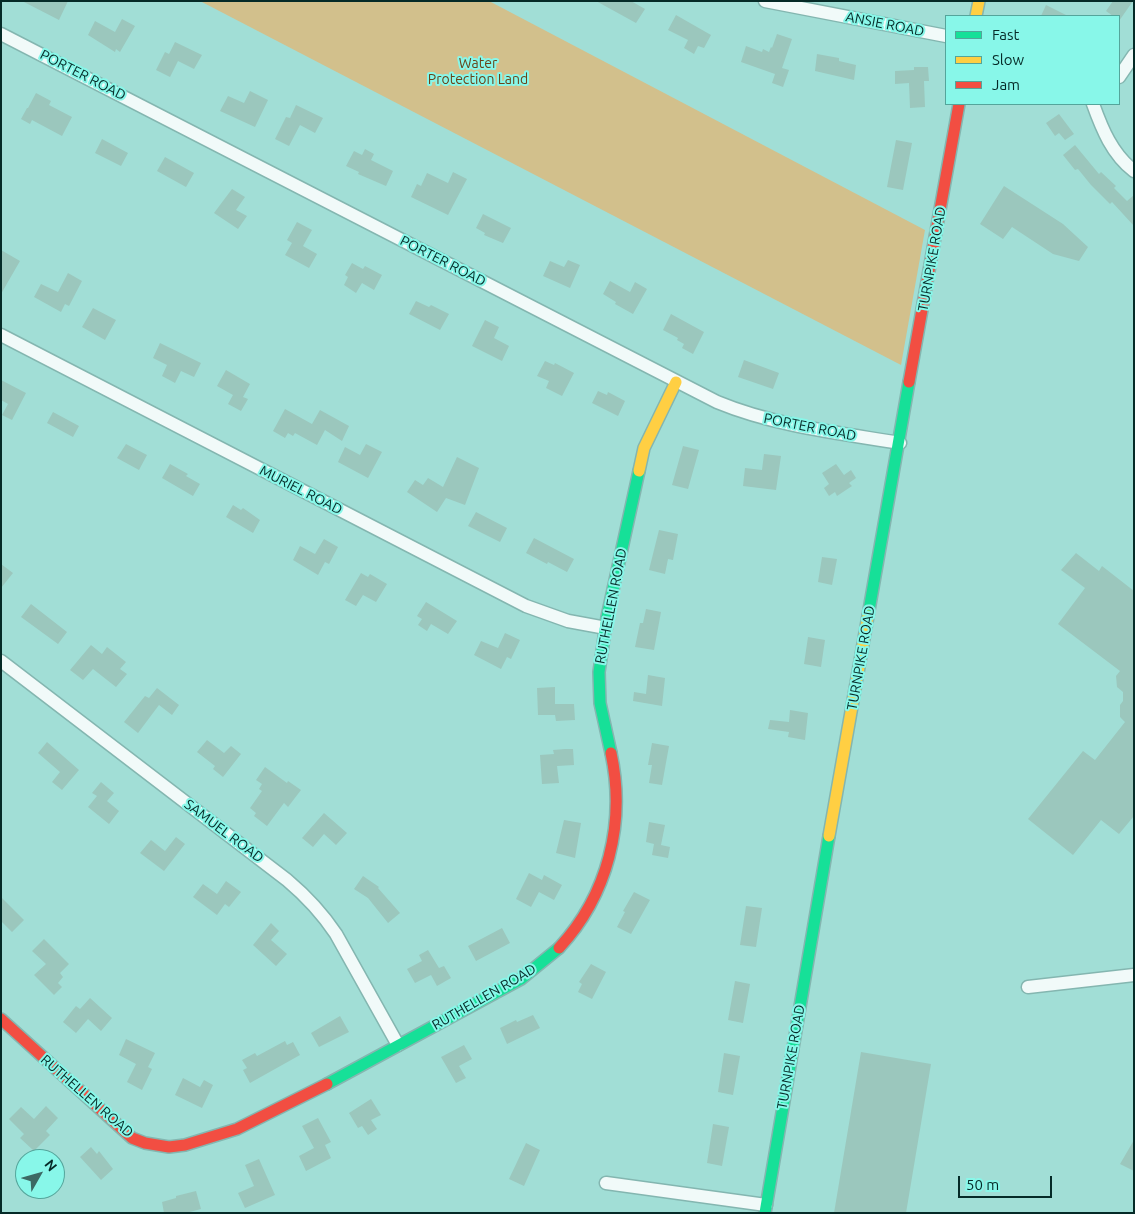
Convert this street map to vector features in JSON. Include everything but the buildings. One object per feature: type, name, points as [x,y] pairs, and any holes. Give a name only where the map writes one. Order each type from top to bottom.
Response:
[{"type":"street","name":"ANSIE ROAD","points":[[765,1],[945,36]]},
{"type":"street","points":[[976,15],[979,1]]},
{"type":"street","name":"PORTER ROAD","points":[[1,34],[717,402],[742,412],[803,427],[900,443]]},
{"type":"street","points":[[1120,76],[1134,56]]},
{"type":"street","name":"TURNPIKE ROAD","points":[[766,1209],[832,820],[960,105]]},
{"type":"street","points":[[1093,105],[1106,136],[1124,162],[1134,171]]},
{"type":"street","name":"MURIEL ROAD","points":[[1,335],[526,606],[568,621],[606,628]]},
{"type":"street","name":"RUTHELLEN ROAD","points":[[1,1019],[126,1133],[144,1143],[161,1147],[185,1145],[231,1132],[302,1098],[521,979],[564,945],[590,904],[610,856],[616,823],[615,781],[600,703],[599,672],[606,628],[644,448],[676,382]]},
{"type":"street","name":"SAMUEL ROAD","points":[[1,661],[279,874],[306,897],[325,918],[345,948],[398,1045]]},
{"type":"street","points":[[1028,987],[1134,975]]},
{"type":"street","points":[[606,1183],[766,1209]]},
{"type":"green space","name":"Water Protection Land","points":[[200,1],[489,1],[925,230],[901,365]]},
{"type":"traffic: fast","points":[[868,616],[909,382]]},
{"type":"traffic: fast","points":[[611,753],[600,703],[599,672],[607,617],[639,471]]},
{"type":"traffic: fast","points":[[765,1213],[829,836]]},
{"type":"traffic: fast","points":[[327,1084],[521,979],[559,948]]},
{"type":"traffic: slow","points":[[976,15],[979,1]]},
{"type":"traffic: slow","points":[[639,471],[644,448],[676,382]]},
{"type":"traffic: slow","points":[[829,836],[868,616]]},
{"type":"traffic: jam","points":[[909,382],[959,105]]},
{"type":"traffic: jam","points":[[559,948],[576,927],[590,905],[609,857],[616,806],[615,779],[611,753]]},
{"type":"traffic: jam","points":[[1,1019],[132,1138],[145,1143],[169,1147],[185,1145],[237,1129],[327,1084]]}]
